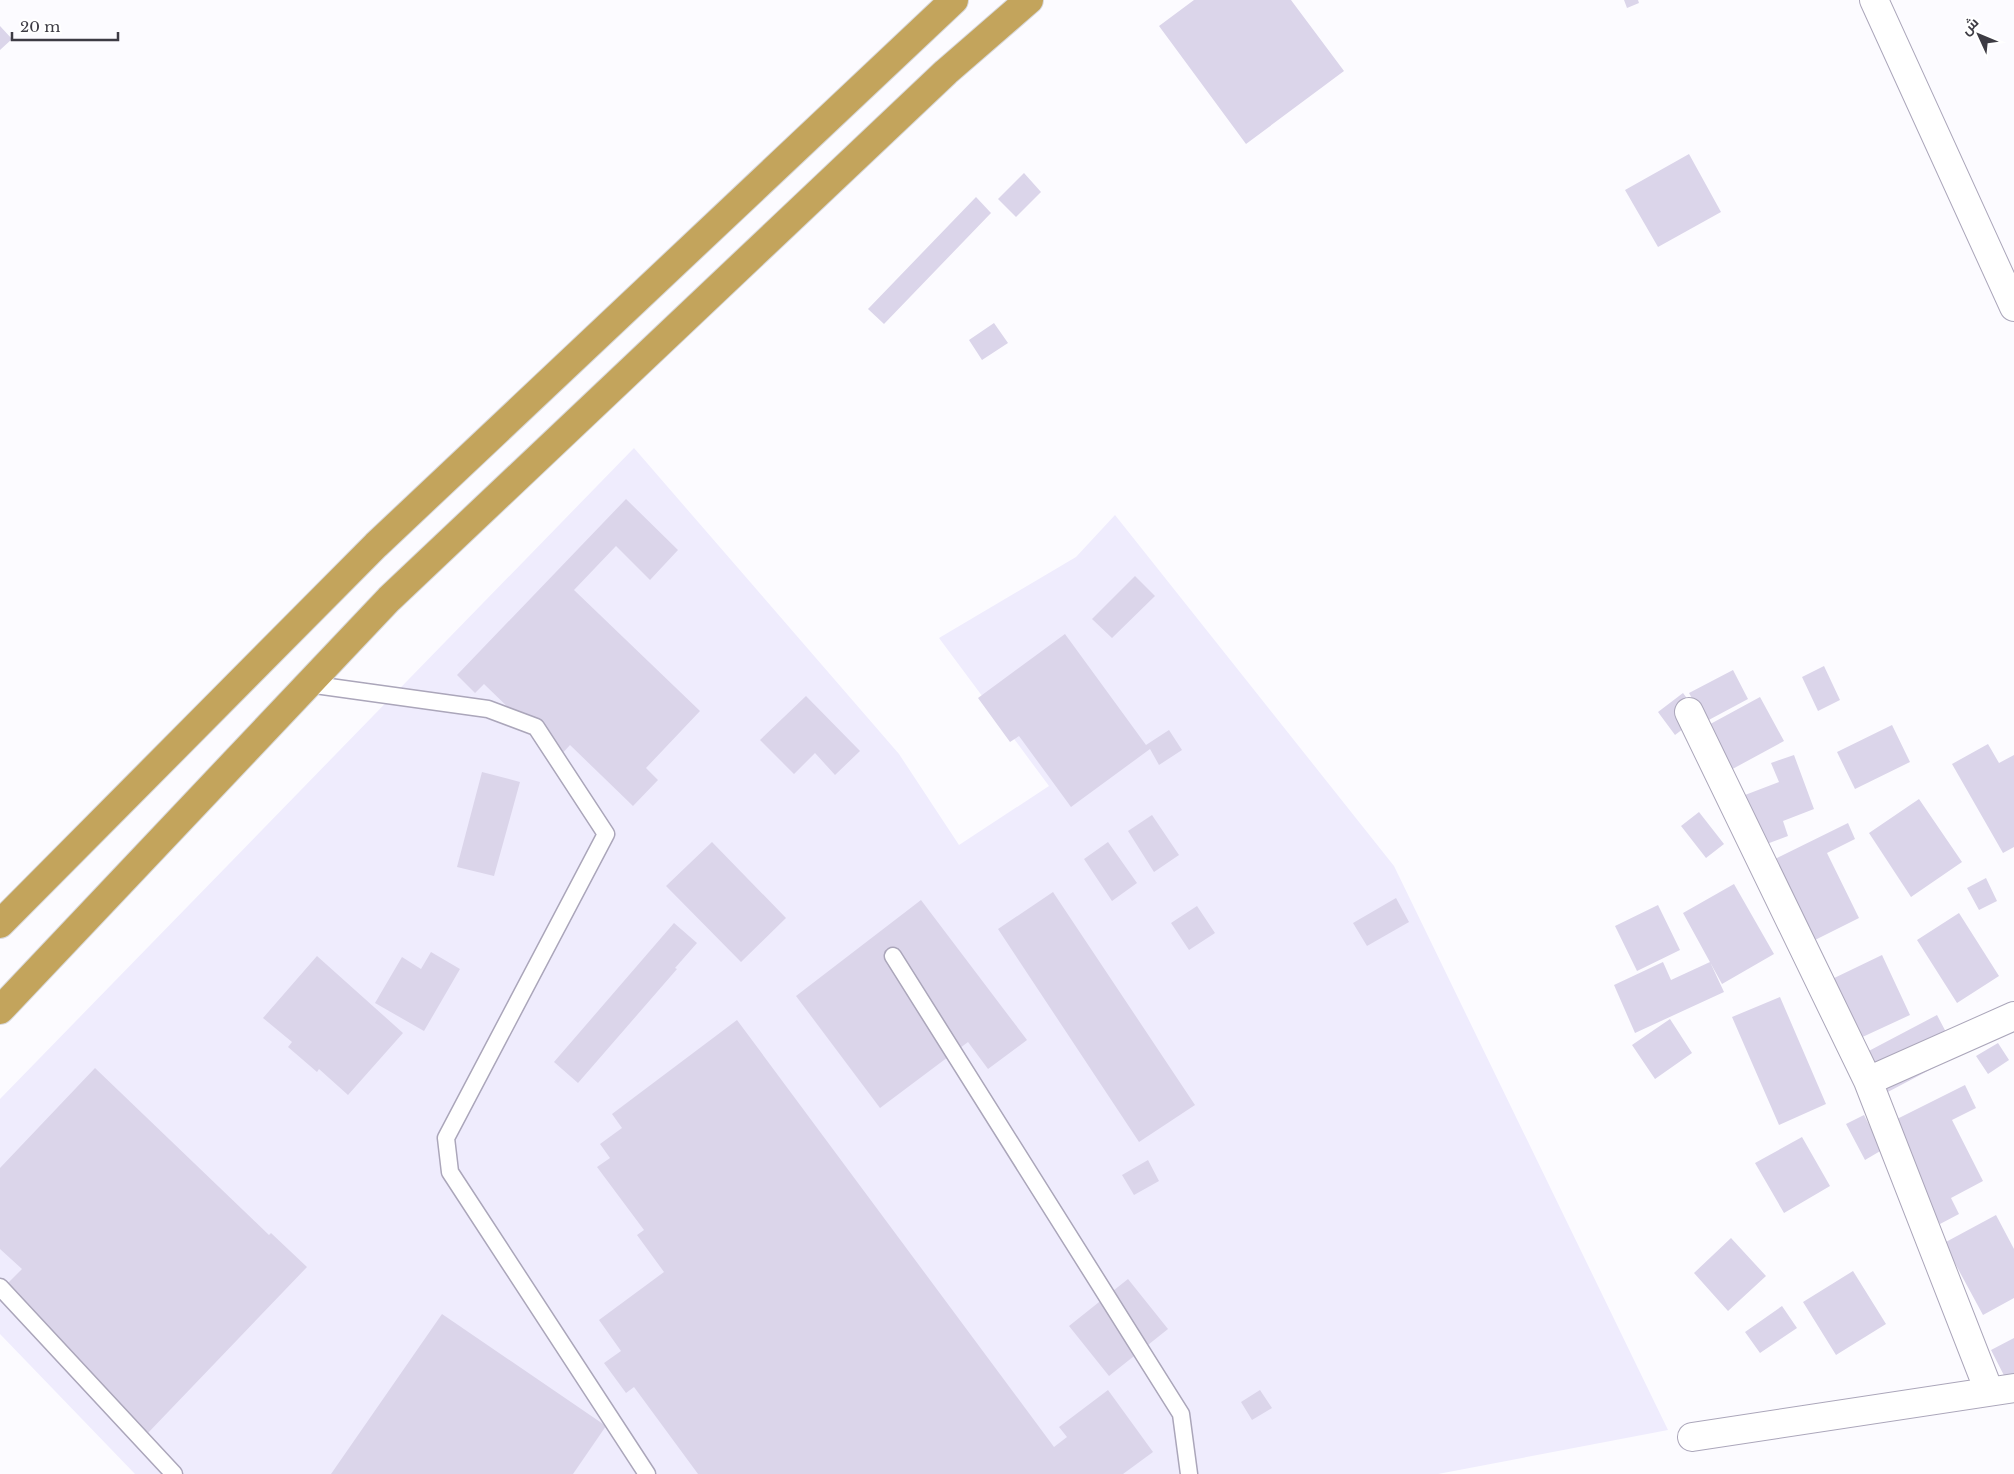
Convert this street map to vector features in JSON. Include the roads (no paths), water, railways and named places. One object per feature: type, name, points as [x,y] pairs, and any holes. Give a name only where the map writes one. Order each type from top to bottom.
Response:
[{"type":"highway","points":[[0,924],[376,545],[954,0]]},
{"type":"highway","points":[[0,1010],[389,598],[946,72],[1029,0]]},
{"type":"street","points":[[1874,0],[2014,307]]},
{"type":"street","points":[[1689,712],[1868,1081],[2002,1389],[1692,1437]]},
{"type":"street","points":[[1868,1081],[2014,1016]]},
{"type":"lane","points":[[308,684],[488,709],[536,727],[606,834],[446,1138],[450,1172],[647,1474]]},
{"type":"lane","points":[[893,956],[1181,1414],[1189,1474]]},
{"type":"lane","points":[[0,1287],[174,1474]]}]
